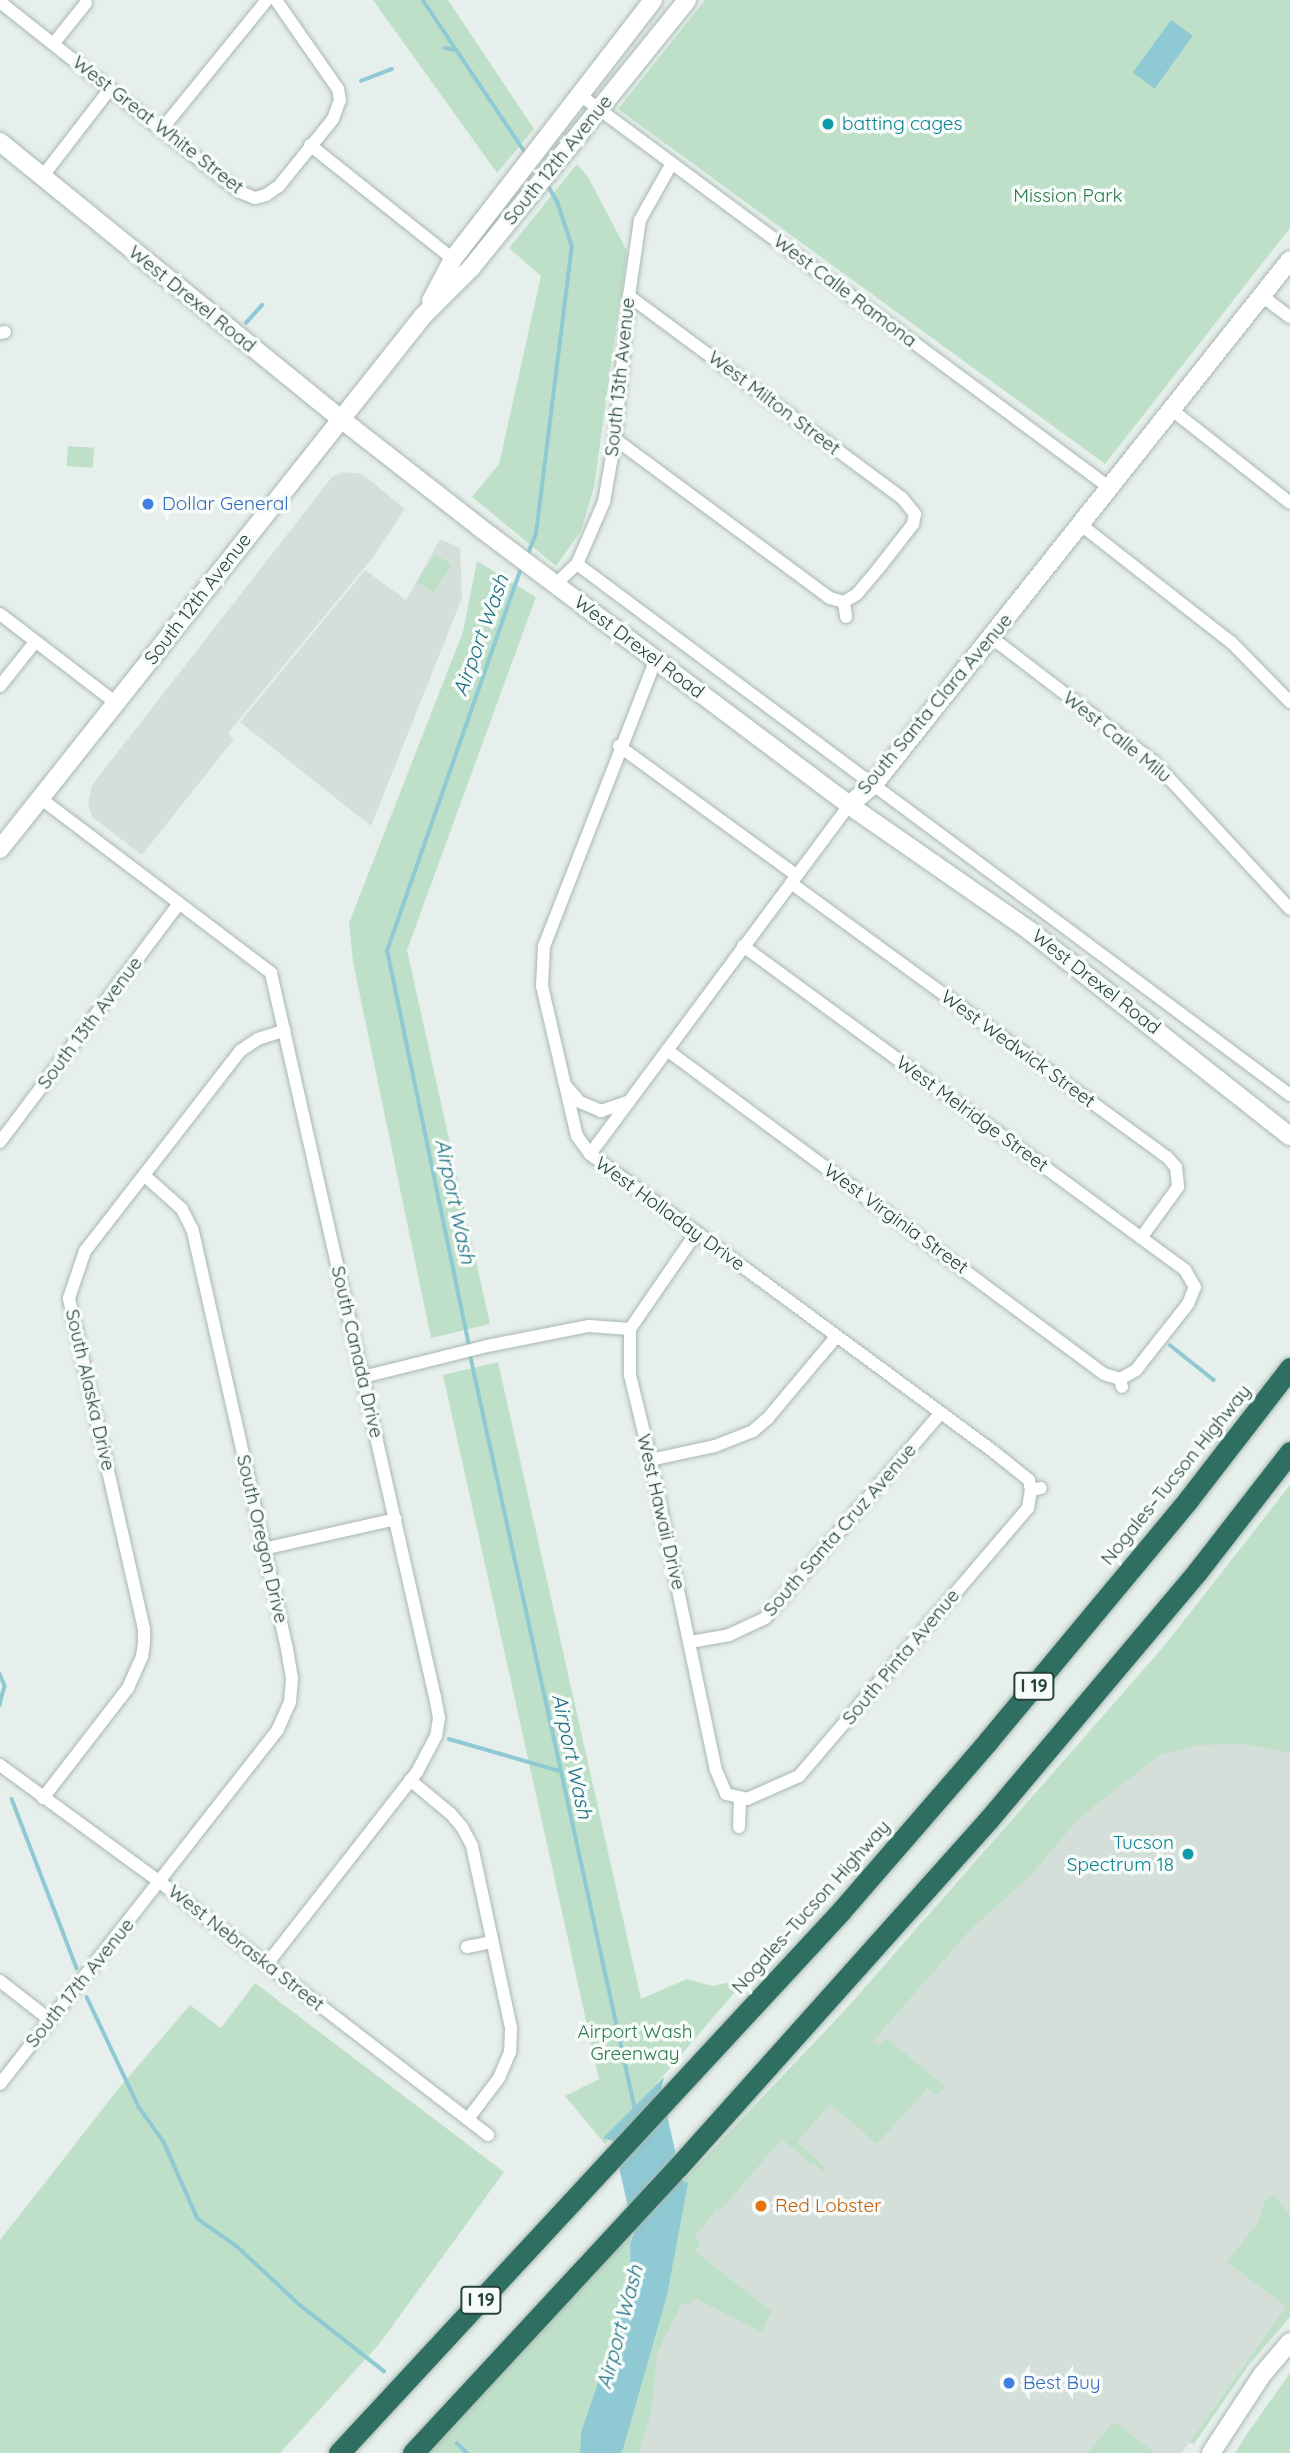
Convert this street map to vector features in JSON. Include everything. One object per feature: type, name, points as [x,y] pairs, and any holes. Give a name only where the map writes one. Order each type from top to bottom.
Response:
[{"type":"highway","name":"Nogales–Tucson Highway","points":[[341,2450],[841,1911],[988,1741],[1188,1500],[1290,1368]]},
{"type":"highway","name":"I 19","points":[[415,2450],[678,2167],[1056,1741],[1197,1572],[1290,1452]]},
{"type":"street","points":[[162,128],[267,0]]},
{"type":"street","name":"West Great White Street","points":[[0,2],[240,192],[256,201],[279,186],[338,110],[338,89],[276,0]]},
{"type":"street","name":"South 12th Avenue","points":[[423,316],[453,259],[653,0]]},
{"type":"street","name":"South 12th Avenue","points":[[0,849],[423,316],[471,268],[687,0]]},
{"type":"street","points":[[54,43],[86,3]]},
{"type":"street","points":[[42,177],[110,89]]},
{"type":"street","name":"West Calle Ramona","points":[[580,95],[1110,488]]},
{"type":"street","name":"West Drexel Road","points":[[0,142],[341,419],[510,551],[849,805],[1030,931],[1290,1136]]},
{"type":"street","points":[[310,145],[453,259]]},
{"type":"street","name":"South 13th Avenue","points":[[549,579],[577,564],[604,502],[615,439],[629,296],[640,220],[672,163]]},
{"type":"street","name":"South Santa Clara Avenue","points":[[590,1154],[849,805],[874,784],[1290,260]]},
{"type":"street","name":"West Milton Street","points":[[629,296],[921,513],[857,594],[844,602]]},
{"type":"street","points":[[1262,296],[1290,317]]},
{"type":"street","points":[[1172,410],[1290,503]]},
{"type":"street","points":[[615,439],[830,598],[844,602],[846,617]]},
{"type":"street","points":[[1081,525],[1231,642],[1290,702]]},
{"type":"street","name":"West Drexel Road","points":[[577,564],[1290,1095]]},
{"type":"street","points":[[0,614],[116,703]]},
{"type":"street","name":"West Calle Milu","points":[[992,638],[1154,762],[1290,909]]},
{"type":"street","points":[[0,686],[35,642]]},
{"type":"street","name":"West Holladay Drive","points":[[656,659],[544,946],[542,986],[573,1126],[590,1154],[1022,1474],[1036,1489]]},
{"type":"street","name":"West Wedwick Street","points":[[620,746],[1167,1157],[1186,1175],[1141,1238]]},
{"type":"street","name":"South Canada Drive","points":[[40,798],[271,973],[439,1718],[436,1736],[410,1780],[267,1964]]},
{"type":"street","name":"South 13th Avenue","points":[[0,1142],[179,904]]},
{"type":"street","name":"West Melridge Street","points":[[743,946],[1185,1270],[1201,1286]]},
{"type":"street","name":"South Alaska Drive","points":[[43,1798],[128,1688],[142,1657],[144,1629],[69,1298],[85,1251],[240,1051],[258,1039],[285,1030]]},
{"type":"street","name":"West Virginia Street","points":[[667,1050],[1104,1374],[1121,1383],[1136,1370],[1201,1286]]},
{"type":"street","points":[[563,1082],[580,1102],[601,1111],[631,1101]]},
{"type":"street","name":"South Oregon Drive","points":[[145,1176],[182,1209],[192,1229],[292,1678],[290,1702],[278,1729],[161,1882]]},
{"type":"street","points":[[363,1377],[486,1346],[589,1326],[630,1329],[696,1233]]},
{"type":"street","name":"West Hawaii Drive","points":[[630,1329],[630,1375],[720,1784],[726,1794],[739,1799]]},
{"type":"street","points":[[650,1460],[715,1446],[753,1431],[768,1418],[836,1337]]},
{"type":"street","name":"South Santa Cruz Avenue","points":[[690,1642],[729,1635],[765,1618],[940,1414]]},
{"type":"street","name":"South Pinta Avenue","points":[[739,1799],[760,1795],[799,1776],[1028,1508],[1036,1489]]},
{"type":"street","points":[[263,1549],[396,1519]]},
{"type":"street","name":"West Nebraska Street","points":[[0,1765],[161,1882],[488,2135]]},
{"type":"street","points":[[410,1780],[451,1814],[472,1846],[511,2028],[510,2053],[499,2078],[468,2119]]},
{"type":"street","points":[[739,1799],[739,1827]]},
{"type":"street","name":"South 17th Avenue","points":[[0,2084],[161,1882]]},
{"type":"street","points":[[467,1947],[492,1942]]},
{"type":"street","points":[[0,1981],[50,2020]]},
{"type":"street","points":[[1211,2453],[1262,2375],[1290,2342]]},
{"type":"shaded area","points":[[344,472],[362,474],[405,509],[374,556],[228,733],[234,739],[142,855],[92,817],[88,803],[92,785],[332,477]]},
{"type":"shaded area","points":[[440,539],[460,548],[462,598],[371,826],[240,722],[365,570],[406,600]]},
{"type":"shaded area","points":[[1236,1681],[1290,1729],[1290,2300],[1182,2453],[633,2453],[684,2231],[972,1905]]},
{"type":"green space","points":[[373,0],[448,0],[534,129],[497,173]]},
{"type":"green space","name":"Mission Park","points":[[705,0],[1290,0],[1290,228],[1105,464],[618,109]]},
{"type":"green space","points":[[577,164],[588,177],[627,251],[594,487],[581,531],[556,566],[472,497],[499,464],[541,276],[509,248]]},
{"type":"green space","points":[[68,446],[94,448],[93,468],[67,466]]},
{"type":"green space","points":[[435,554],[452,565],[434,593],[417,582]]},
{"type":"green space","points":[[477,561],[536,597],[407,950],[490,1324],[431,1338],[353,962],[349,923],[463,632]]},
{"type":"green space","name":"Airport Wash Greenway","points":[[498,1362],[641,1999],[687,1979],[712,1986],[746,1979],[605,2144],[565,2096],[599,2079],[443,1375]]},
{"type":"green space","points":[[1290,1485],[1290,1753],[1245,1744],[1199,1745],[1159,1755],[1077,1820],[1031,1875],[971,1929],[873,2041],[878,2046],[886,2038],[946,2087],[937,2095],[928,2088],[877,2144],[830,2104],[797,2142],[826,2168],[824,2172],[782,2139],[720,2211],[716,2209],[694,2238],[701,2243],[695,2251],[772,2312],[761,2332],[695,2298],[690,2306],[682,2303],[657,2353],[651,2412],[639,2453],[620,2453],[687,2183],[682,2182],[846,2009],[1165,1645]]},
{"type":"green space","points":[[255,1983],[504,2172],[380,2343],[280,2453],[0,2453],[0,2240],[119,2088],[190,2005],[221,2028]]},
{"type":"green space","points":[[1275,2195],[1290,2215],[1290,2317],[1248,2366],[1194,2444],[1189,2443],[1286,2306],[1227,2262],[1259,2221],[1265,2201]]},
{"type":"green space","points":[[633,2231],[630,2244],[631,2287],[581,2432],[580,2453],[427,2453]]},
{"type":"green space","points":[[1290,2373],[1290,2453],[1235,2453],[1245,2437]]},
{"type":"green space","points":[[1113,2423],[1120,2426],[1155,2453],[1087,2453]]},
{"type":"water","points":[[1171,20],[1193,36],[1155,88],[1133,73]]},
{"type":"water","points":[[664,2077],[661,2089],[682,2181],[688,2183],[667,2295],[623,2449],[620,2453],[580,2453],[581,2432],[631,2287],[630,2244],[634,2233],[613,2141],[603,2138]]},
{"type":"waterway","name":"Airport Wash","points":[[423,0],[527,155]]},
{"type":"waterway","points":[[445,48],[456,50]]},
{"type":"waterway","points":[[361,81],[392,69]]},
{"type":"waterway","name":"Airport Wash","points":[[527,556],[536,534],[572,247],[557,202],[547,185]]},
{"type":"waterway","points":[[246,323],[262,305]]},
{"type":"waterway","name":"Airport Wash","points":[[469,1346],[387,951],[522,566]]},
{"type":"waterway","points":[[1170,1345],[1214,1380]]},
{"type":"waterway","name":"Airport Wash","points":[[470,1353],[635,2108]]},
{"type":"waterway","points":[[0,1674],[5,1686],[0,1705]]},
{"type":"waterway","points":[[449,1739],[560,1771]]},
{"type":"waterway","points":[[12,1799],[77,1968]]},
{"type":"waterway","points":[[87,1997],[139,2107],[164,2142],[198,2219],[238,2247],[300,2305],[384,2371]]},
{"type":"waterway","points":[[457,2443],[467,2453]]},
{"type":"place","name":"batting cages","points":[[828,124]]},
{"type":"place","name":"Dollar General","points":[[148,504]]},
{"type":"place","name":"Tucson Spectrum 18","points":[[1188,1854]]},
{"type":"place","name":"Red Lobster","points":[[761,2206]]},
{"type":"place","name":"Best Buy","points":[[1009,2383]]}]
